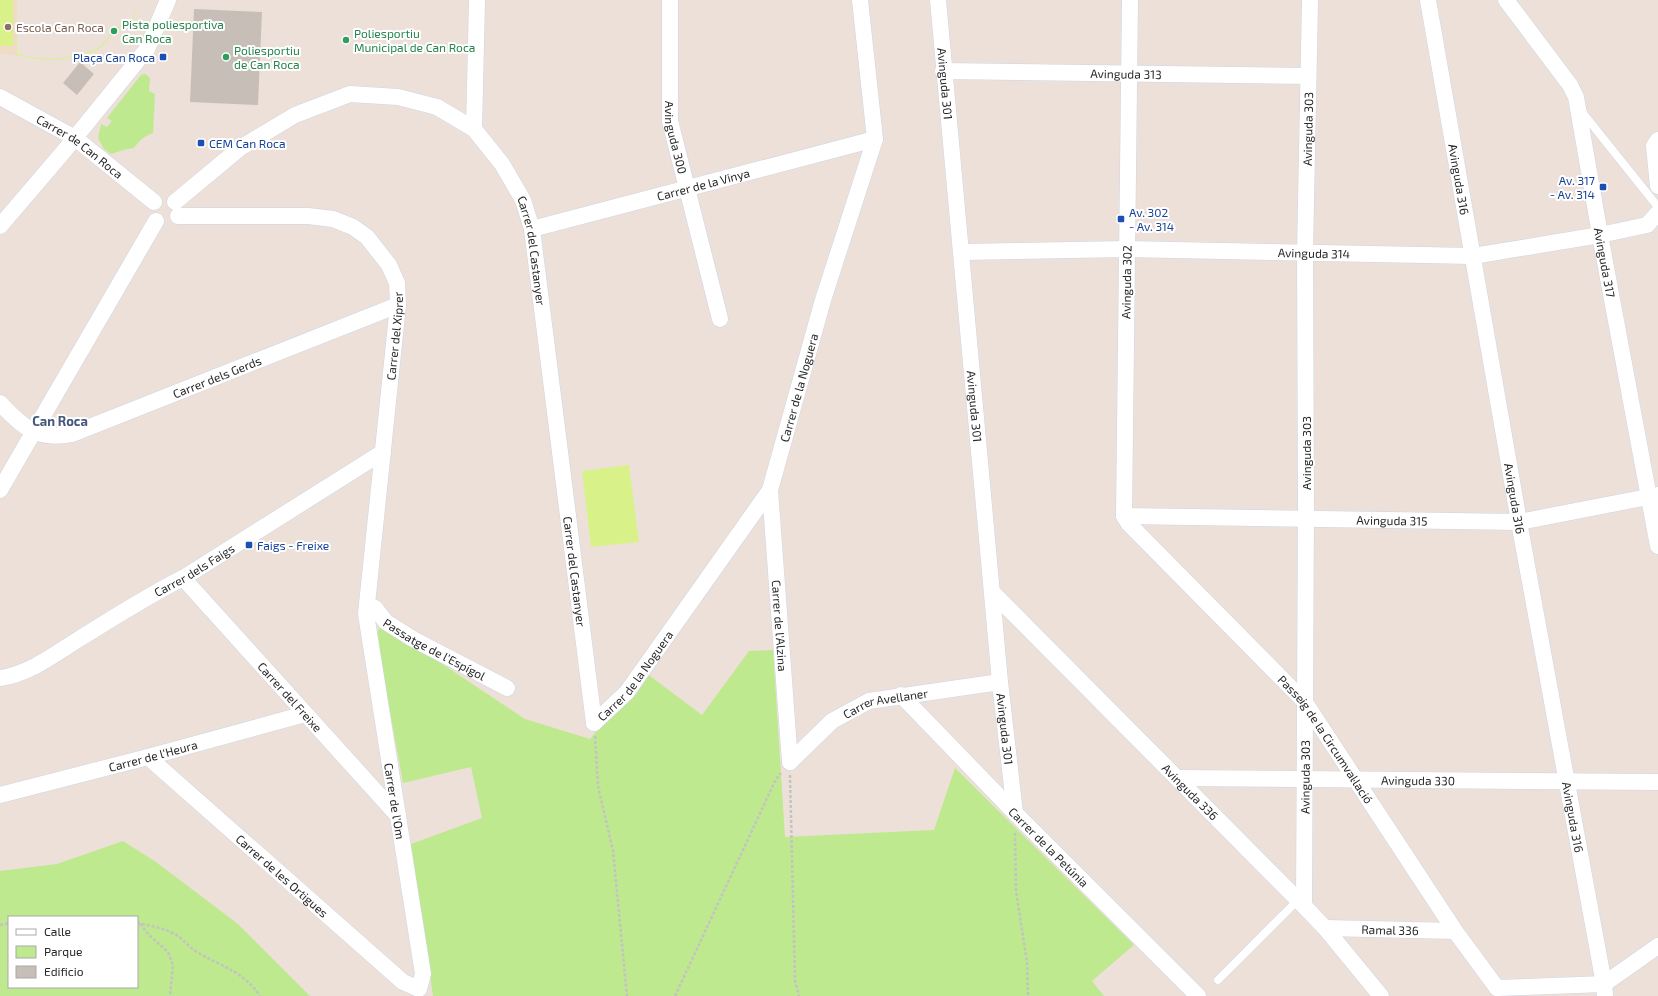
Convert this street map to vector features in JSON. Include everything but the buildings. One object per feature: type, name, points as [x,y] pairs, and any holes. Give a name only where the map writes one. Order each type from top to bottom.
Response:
[{"type":"street","points":[[0,226],[75,138],[147,49],[168,0]]},
{"type":"street","points":[[474,129],[477,0]]},
{"type":"street","name":"Avinguda 300","points":[[670,0],[670,121],[720,319]]},
{"type":"street","name":"Carrer de la Noguera","points":[[594,723],[627,692],[770,490],[823,300],[875,139],[860,0]]},
{"type":"street","name":"Avinguda 301","points":[[938,0],[943,71],[962,252],[1000,682],[1015,813]]},
{"type":"street","name":"Avinguda 302","points":[[1124,516],[1130,0]]},
{"type":"street","name":"Avinguda 303","points":[[1301,903],[1304,778],[1306,520],[1305,253],[1310,0]]},
{"type":"street","name":"Avinguda 316","points":[[1428,0],[1604,990]]},
{"type":"street","name":"Avinguda 317","points":[[1506,0],[1570,85],[1576,97],[1600,235],[1654,496],[1658,546]]},
{"type":"street","name":"Avinguda 313","points":[[943,71],[1308,76]]},
{"type":"street","name":"Carrer del Castanyer","points":[[176,209],[240,148],[295,115],[350,94],[398,97],[437,107],[474,129],[502,164],[523,200],[532,229],[594,723]]},
{"type":"street","name":"Carrer de Can Roca","points":[[0,97],[75,138],[154,202]]},
{"type":"street","name":"Carrer de la Vinya","points":[[532,229],[875,139]]},
{"type":"street","points":[[1658,140],[1654,146],[1658,186]]},
{"type":"street","points":[[165,197],[176,209],[168,224],[156,221],[152,212],[154,202],[165,197]]},
{"type":"street","name":"Carrer del Xiprer","points":[[176,209],[308,216],[333,219],[353,227],[367,237],[389,265],[398,283],[398,305],[366,609]]},
{"type":"street","name":"Avinguda 314","points":[[962,252],[1126,249],[1473,256],[1600,235],[1647,225],[1658,213]]},
{"type":"street","points":[[0,490],[156,221]]},
{"type":"street","name":"Carrer dels Gerds","points":[[34,432],[55,437],[72,434],[398,305]]},
{"type":"street","points":[[0,403],[13,417],[34,432]]},
{"type":"street","name":"Carrer dels Faigs","points":[[0,678],[14,676],[50,657],[154,592],[183,578],[383,452]]},
{"type":"street","name":"Carrer de l'Alzina","points":[[770,490],[790,762]]},
{"type":"street","name":"Avinguda 315","points":[[1124,516],[1306,520],[1520,522],[1654,496]]},
{"type":"street","name":"Passeig de la Circumval·lació","points":[[1124,516],[1129,524],[1304,701],[1496,992]]},
{"type":"street","name":"Carrer del Freixe","points":[[183,578],[398,816]]},
{"type":"street","name":"Avinguda 336","points":[[993,593],[1301,903],[1325,928],[1381,996]]},
{"type":"street","name":"Passatge de l'Espígol","points":[[366,609],[375,608],[386,622],[413,639],[508,688]]},
{"type":"street","name":"Carrer de l'Om","points":[[366,609],[423,974],[419,989]]},
{"type":"street","name":"Carrer Avellaner","points":[[790,762],[832,721],[869,701],[901,695],[1000,682]]},
{"type":"street","name":"Carrer de la Petúnia","points":[[901,695],[1015,813],[1198,996]]},
{"type":"street","name":"Carrer de l'Heura","points":[[0,795],[148,757],[305,714]]},
{"type":"street","name":"Carrer de les Ortigues","points":[[148,757],[403,982],[419,989]]},
{"type":"street","name":"Avinguda 330","points":[[1178,778],[1658,782]]},
{"type":"street","name":"Ramal 336","points":[[1325,928],[1455,931]]},
{"type":"street","points":[[1496,992],[1604,990],[1658,946]]},
{"type":"lane","points":[[1578,108],[1658,207]]},
{"type":"lane","points":[[1218,980],[1301,903]]},
{"type":"path","points":[[594,723],[598,786],[613,850],[627,996]]},
{"type":"path","points":[[675,996],[776,779],[790,762]]},
{"type":"path","points":[[790,762],[795,980],[799,996]]},
{"type":"path","points":[[1015,813],[1016,891],[1027,962],[1028,996]]},
{"type":"path","points":[[138,923],[168,952],[173,965],[170,996]]},
{"type":"path","points":[[138,923],[164,929],[178,936],[196,952],[238,974],[251,983],[260,996]]},
{"type":"shaded area","name":"Escola Can Roca","points":[[0,0],[17,0],[16,55],[0,54]]},
{"type":"green space","name":"Escola Can Roca","points":[[0,0],[13,0],[13,46],[0,46]]},
{"type":"green space","name":"Pista poliesportiva Can Roca","points":[[17,0],[17,54],[35,58],[51,59],[75,56],[97,48],[115,29],[123,25],[130,24],[141,0],[131,25],[116,30],[100,48],[92,52],[65,59],[49,60],[34,58],[16,55]]},
{"type":"green space","points":[[145,74],[150,78],[149,91],[155,94],[153,133],[142,139],[134,148],[111,154],[104,149],[98,138],[101,124],[107,127],[112,121],[107,118],[141,75]]},
{"type":"green space","points":[[629,465],[639,542],[591,547],[582,471]]},
{"type":"green space","points":[[382,624],[525,719],[590,739],[646,673],[702,715],[749,651],[773,650],[785,837],[934,830],[955,768],[1134,945],[1092,981],[1104,996],[433,996],[411,844],[482,818],[471,767],[403,783],[376,634]]},
{"type":"green space","points":[[123,841],[156,862],[238,924],[310,996],[0,996],[0,871],[57,864]]},
{"type":"place","name":"Escola Can Roca","points":[[8,27]]},
{"type":"place","name":"Pista poliesportiva Can Roca","points":[[114,31]]},
{"type":"place","name":"Poliesportiu Municipal de Can Roca","points":[[346,40]]},
{"type":"place","name":"Plaça Can Roca","points":[[163,57]]},
{"type":"place","name":"Poliesportiu de Can Roca","points":[[226,57]]},
{"type":"place","name":"CEM Can Roca","points":[[201,143]]},
{"type":"place","name":"Av. 317 - Av. 314","points":[[1603,187]]},
{"type":"place","name":"Av. 302 - Av. 314","points":[[1121,219]]},
{"type":"place","name":"Faigs - Freixe","points":[[249,545]]},
{"type":"district","name":"Can Roca","points":[[60,421]]}]
